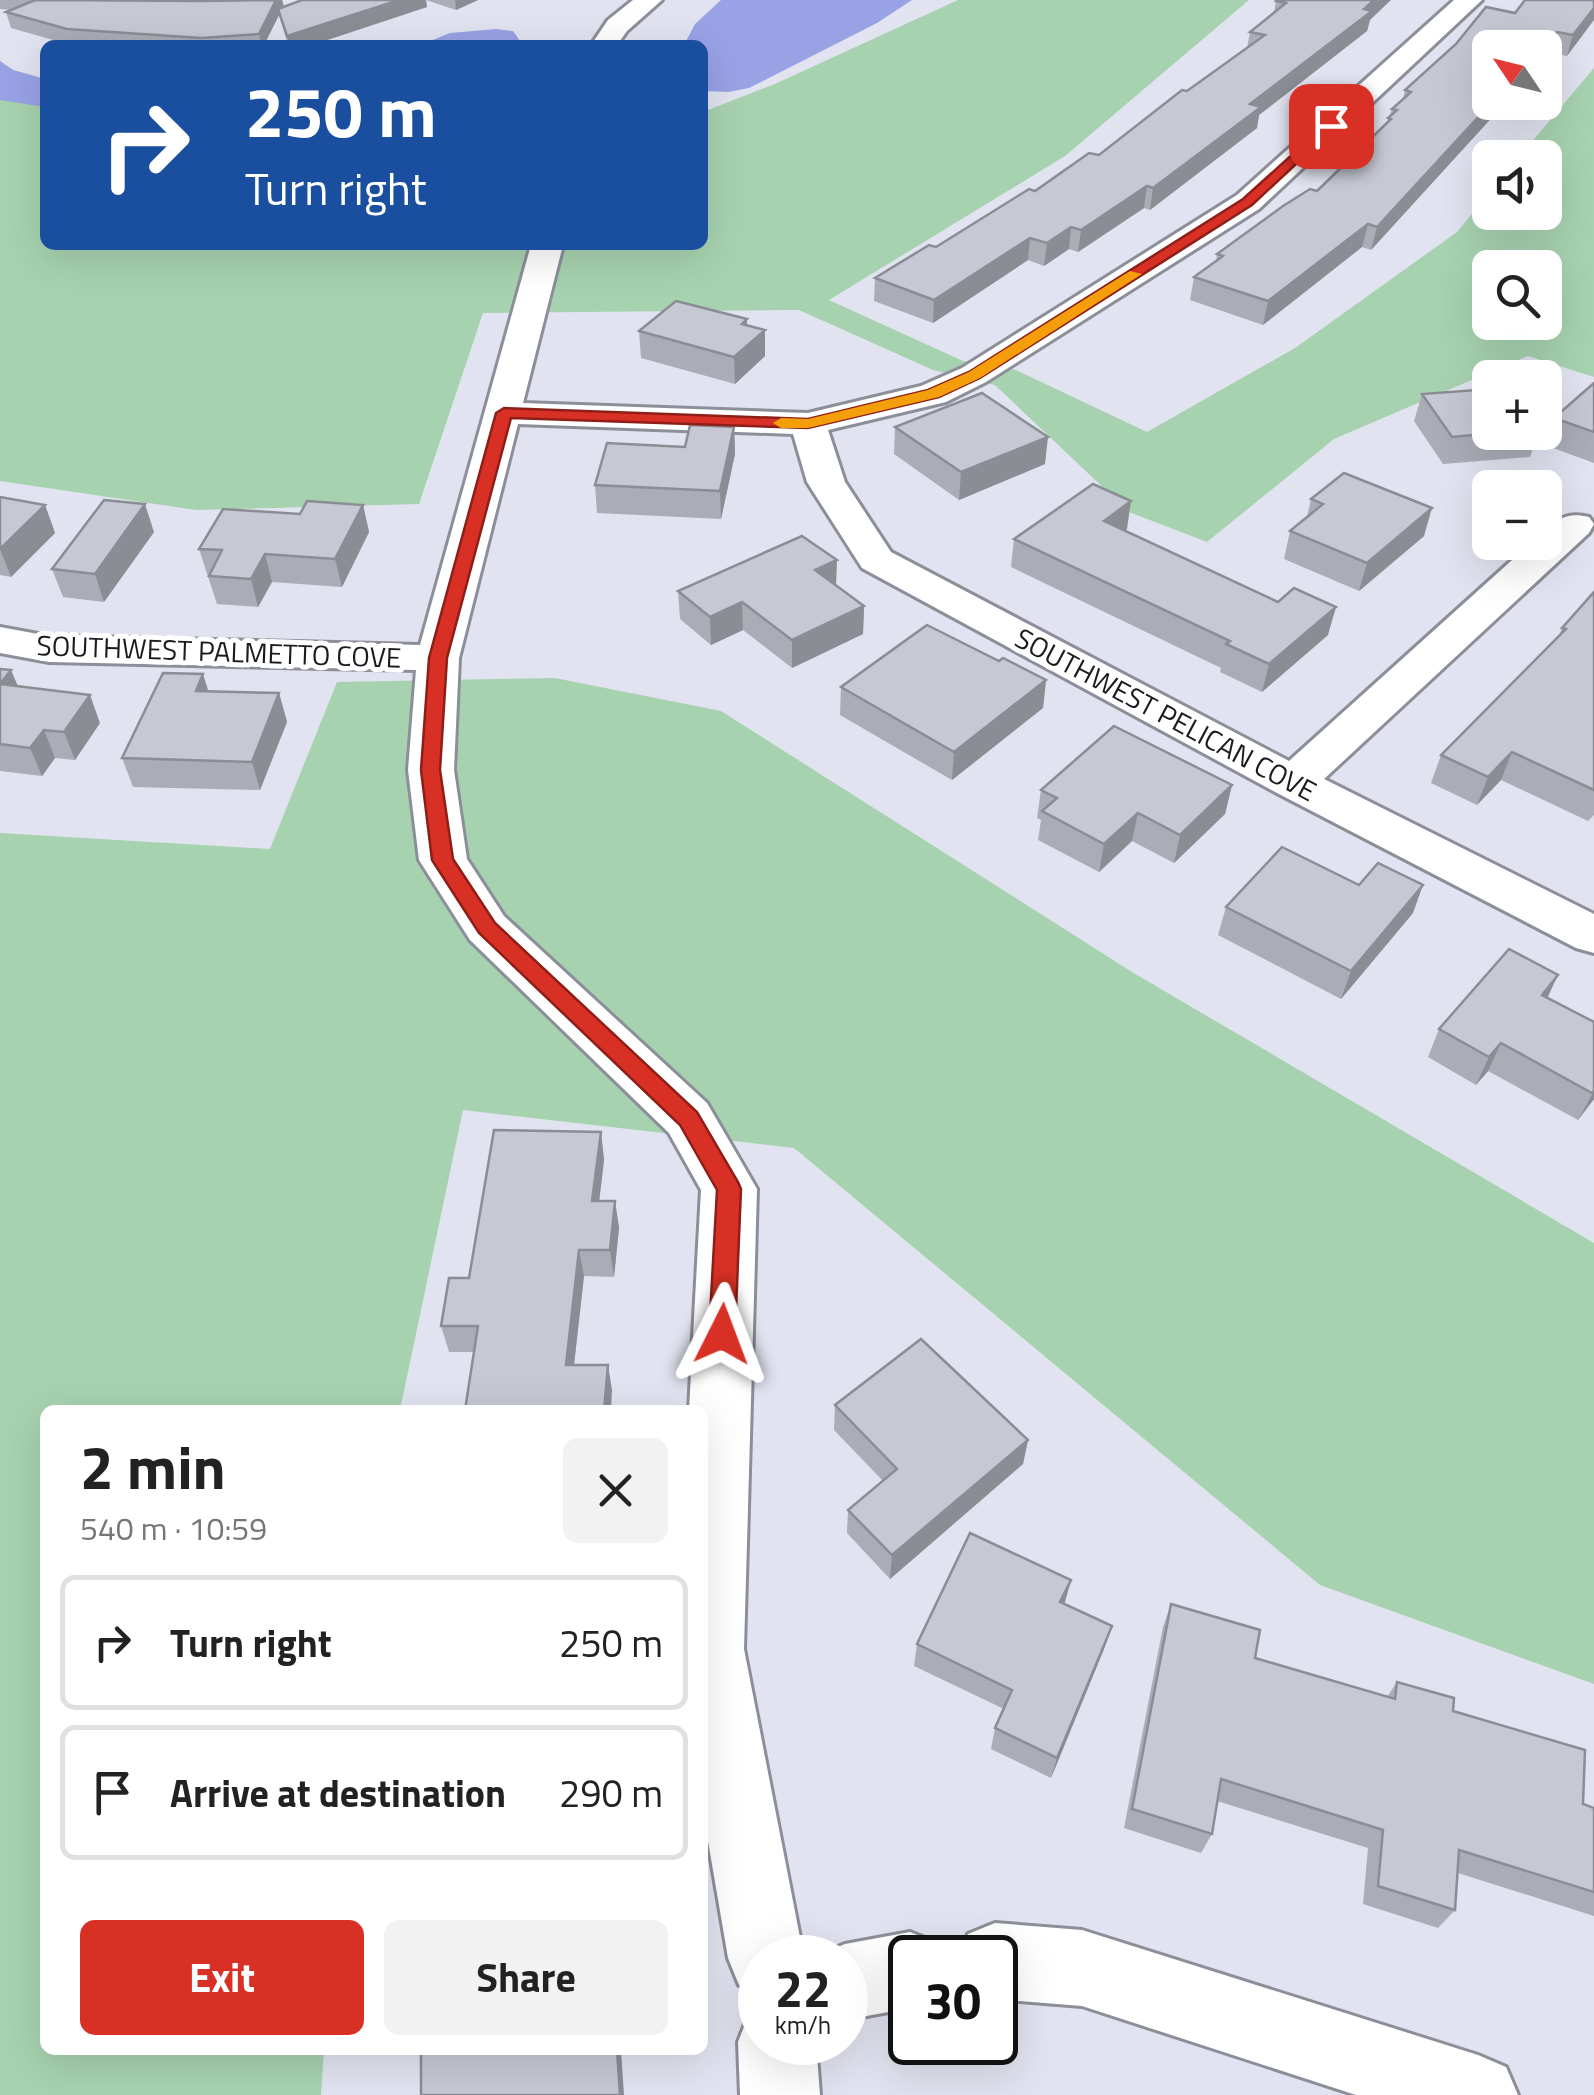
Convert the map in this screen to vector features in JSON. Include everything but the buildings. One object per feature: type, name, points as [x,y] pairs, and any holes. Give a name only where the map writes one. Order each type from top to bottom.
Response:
[{"type":"street","points":[[607,40],[617,26],[649,0]]},
{"type":"street","points":[[504,413],[808,424],[933,394],[974,375],[1248,202],[1469,0]]},
{"type":"street","points":[[546,250],[438,658],[430,770],[443,860],[487,928],[688,1118],[729,1189],[710,1650],[762,1935]]},
{"type":"street","name":"SOUTHWEST PELICAN COVE","points":[[808,424],[826,482],[876,560],[1293,782],[1594,935]]},
{"type":"street","points":[[1293,782],[1575,525]]},
{"type":"street","name":"SOUTHWEST PALMETTO COVE","points":[[0,640],[49,649],[438,658]]},
{"type":"street","points":[[1018,1963],[1082,1968],[1478,2095]]},
{"type":"street","points":[[778,2065],[780,2095]]},
{"type":"green space","points":[[958,0],[1249,0],[1065,156],[829,300],[963,361],[1016,370],[1147,432],[1295,348],[1457,232],[1472,214],[1472,230],[1562,230],[1562,140],[1533,140],[1550,120],[1562,120],[1562,106],[1594,68],[1594,377],[1562,367],[1562,360],[1528,356],[1519,360],[1472,360],[1472,380],[1334,439],[1207,542],[1129,512],[995,385],[933,370],[799,310],[483,313],[419,504],[196,510],[0,481],[0,61],[13,70],[40,78],[40,250],[708,250],[708,110],[777,83]]},
{"type":"green space","points":[[555,678],[721,711],[1132,972],[1594,1243],[1594,1684],[1320,1585],[794,1148],[463,1110],[401,1405],[40,1405],[40,2055],[324,2055],[321,2095],[0,2095],[0,833],[270,849],[337,682]]},
{"type":"water","points":[[721,0],[912,0],[877,23],[749,88],[728,92],[708,91],[708,40],[687,40],[695,24]]},
{"type":"water","points":[[496,29],[513,31],[519,40],[432,40],[450,33]]},
{"type":"water","points":[[0,61],[13,70],[40,78],[40,106],[0,100]]},
{"type":"slow traffic","points":[[781,423],[808,424],[933,394],[974,375],[1135,274]]},
{"type":"route","points":[[722,1334],[729,1189],[688,1118],[487,928],[443,860],[430,770],[438,658],[504,413],[808,424],[933,394],[974,375],[1248,202],[1331,126]]}]
